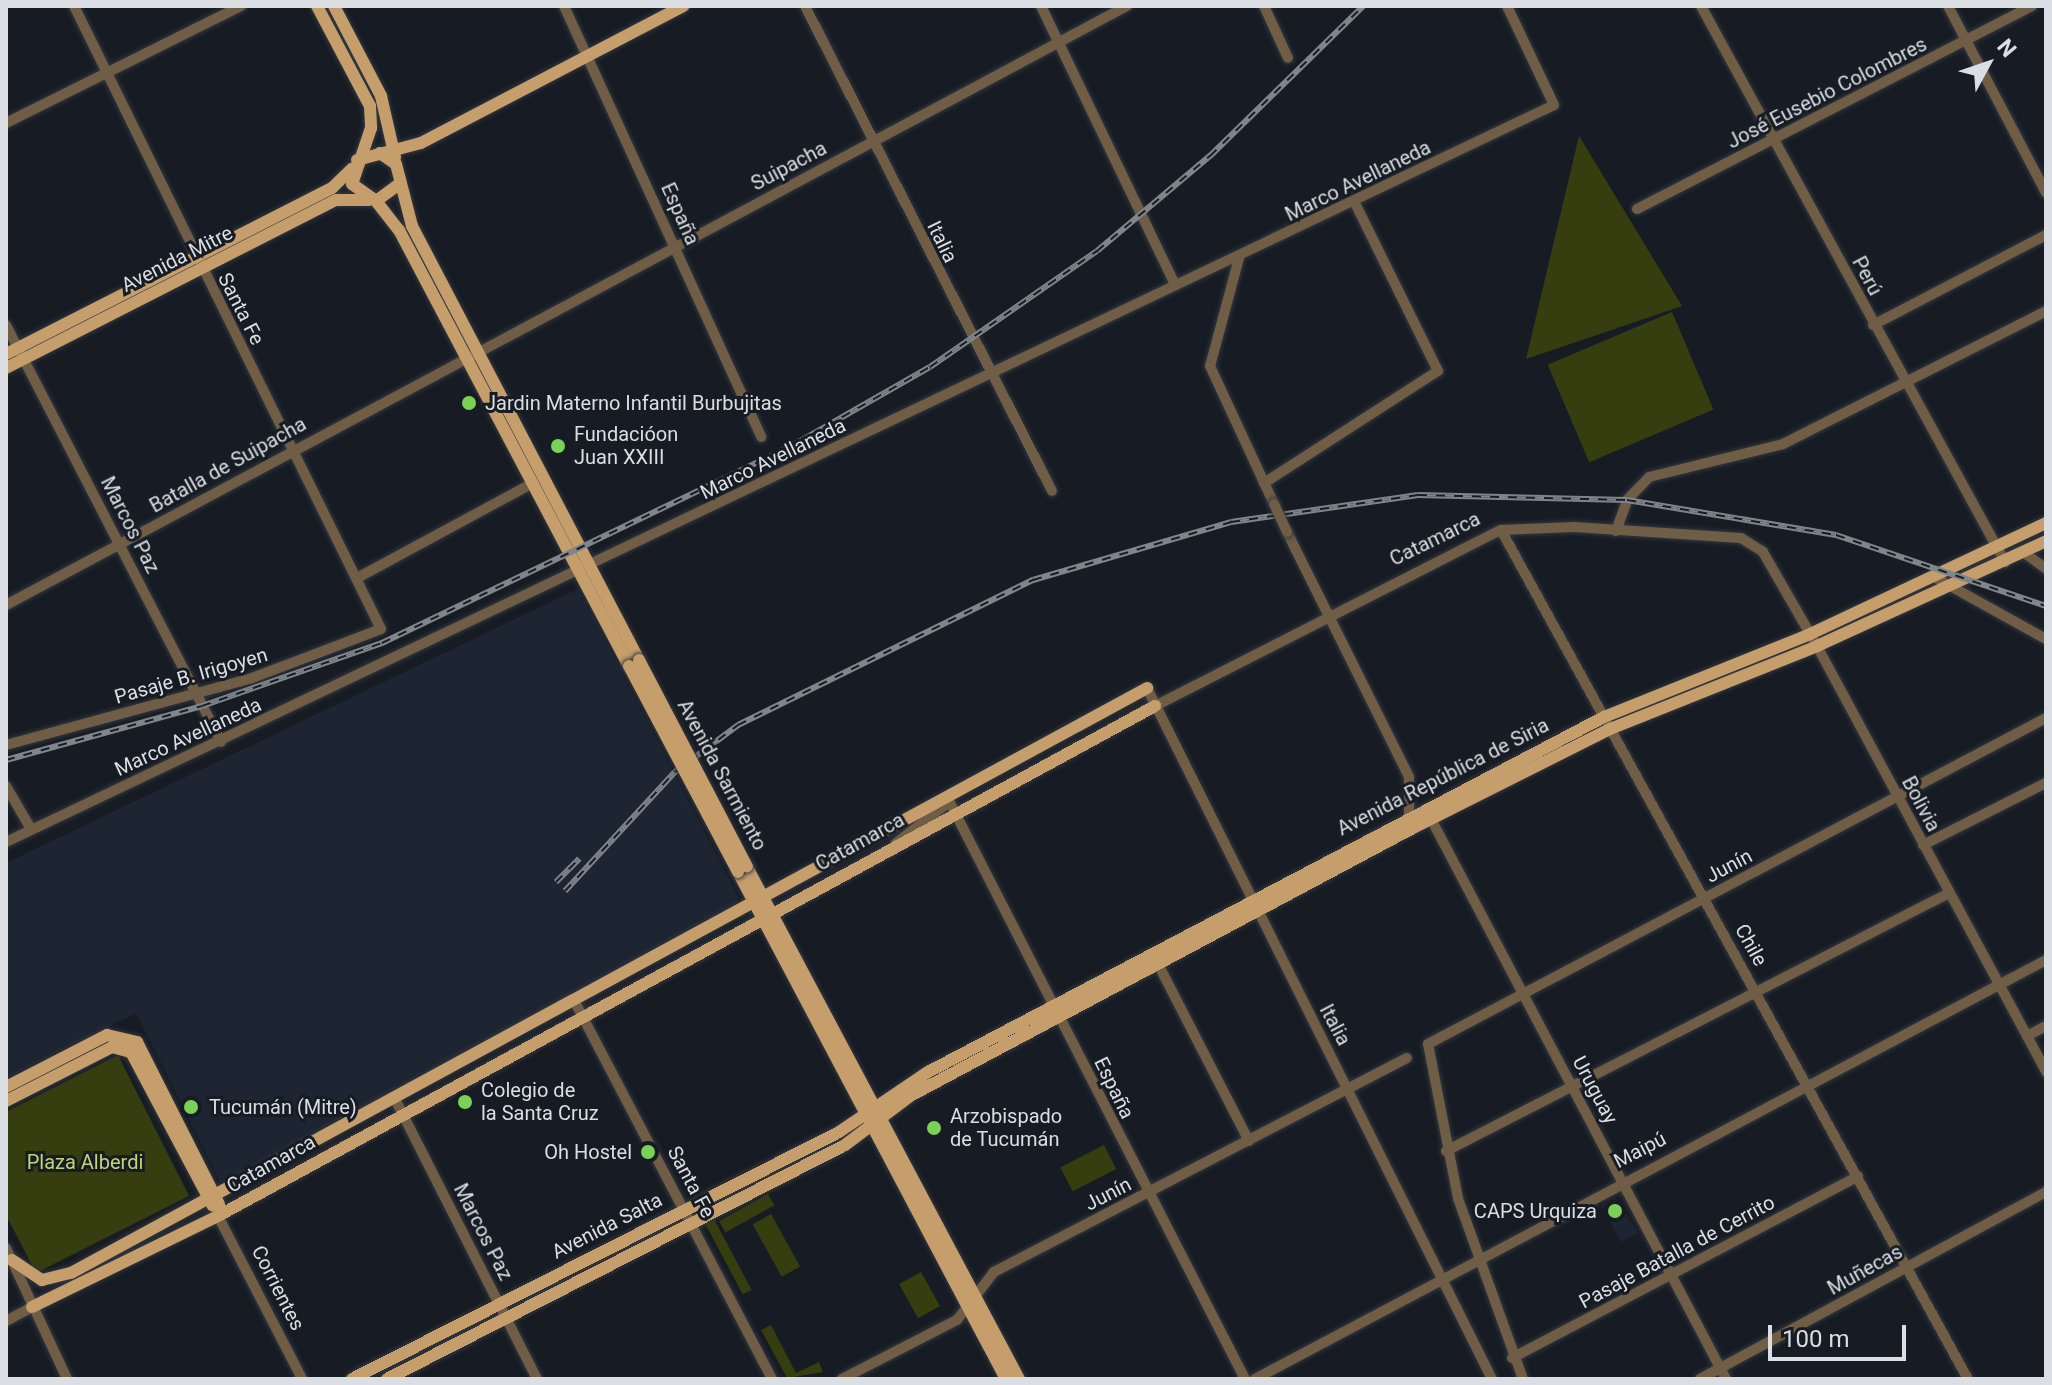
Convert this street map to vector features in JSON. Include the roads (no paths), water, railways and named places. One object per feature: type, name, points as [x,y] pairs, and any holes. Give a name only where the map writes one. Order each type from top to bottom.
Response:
[{"type":"main road","points":[[317,6],[370,106],[371,128],[354,164],[356,191],[372,200],[398,185],[392,125],[334,6]]},
{"type":"main road","points":[[354,164],[380,153],[395,157],[683,6]]},
{"type":"main road","points":[[392,125],[421,143]]},
{"type":"main road","name":"Avenida Mitre","points":[[6,368],[16,354],[332,188],[354,164]]},
{"type":"main road","name":"Avenida Sarmiento","points":[[398,185],[412,226],[533,483],[585,570]]},
{"type":"main road","name":"Avenida Mitre","points":[[16,354],[201,270],[336,200],[372,200]]},
{"type":"main road","name":"Avenida Sarmiento","points":[[372,200],[395,221],[473,354],[856,1081],[869,1122],[1006,1379]]},
{"type":"main road","name":"Avenida República de Siria","points":[[880,1111],[909,1090],[1056,1011],[1607,723],[1936,578],[2046,523]]},
{"type":"main road","name":"Avenida República de Siria","points":[[1419,820],[1607,723],[1817,646],[2046,541]]},
{"type":"main road","name":"Catamarca","points":[[9,1254],[51,1282],[216,1199],[396,1101],[768,916],[888,850],[950,803],[1147,688]]},
{"type":"main road","name":"Catamarca","points":[[32,1307],[218,1216],[403,1114],[790,886],[950,803],[1155,706]]},
{"type":"main road","points":[[745,874],[766,887],[790,886]]},
{"type":"main road","points":[[733,918],[745,904],[745,874]]},
{"type":"main road","name":"Avenida República de Siria","points":[[1056,1011],[1158,964],[1253,906]]},
{"type":"main road","points":[[6,1087],[107,1035],[125,1042]]},
{"type":"main road","points":[[6,1101],[125,1042]]},
{"type":"main road","name":"Corrientes","points":[[125,1042],[139,1060],[216,1199],[218,1216]]},
{"type":"main road","points":[[839,1132],[853,1114],[856,1081],[909,1090],[894,1118],[894,1138]]},
{"type":"main road","name":"Avenida Sarmiento","points":[[856,1081],[880,1111],[1019,1379]]},
{"type":"main road","name":"Avenida Salta","points":[[387,1379],[845,1145],[880,1111]]},
{"type":"main road","name":"Avenida Salta","points":[[352,1379],[685,1208],[839,1132],[869,1122]]},
{"type":"main road","points":[[845,1145],[885,1151]]},
{"type":"street","name":"Santa Fe","points":[[74,6],[201,255],[201,270],[359,577],[381,629]]},
{"type":"street","points":[[6,123],[241,6]]},
{"type":"street","name":"España","points":[[564,6],[590,56],[761,437]]},
{"type":"street","name":"Italia","points":[[805,6],[988,374],[1052,491]]},
{"type":"street","points":[[1041,6],[1175,285]]},
{"type":"street","name":"Suipacha","points":[[473,354],[1127,6]]},
{"type":"street","points":[[1264,6],[1288,58]]},
{"type":"street","name":"Marco Avellaneda","points":[[6,842],[585,570],[1554,105],[1507,6]]},
{"type":"street","name":"Perú","points":[[1701,6],[1904,383],[2005,562]]},
{"type":"street","points":[[1948,6],[2046,193]]},
{"type":"street","name":"José Eusebio Colombres","points":[[1637,209],[2032,6]]},
{"type":"street","points":[[1239,258],[1210,366],[1264,483],[1438,371],[1355,203]]},
{"type":"street","points":[[1873,325],[2046,235]]},
{"type":"street","points":[[1616,531],[1627,500],[1649,477],[1783,444],[2046,311]]},
{"type":"street","name":"Marcos Paz","points":[[6,325],[16,354],[120,545],[221,742]]},
{"type":"street","name":"Batalla de Suipacha","points":[[6,605],[473,354]]},
{"type":"street","points":[[359,577],[533,483]]},
{"type":"street","name":"Uruguay","points":[[1264,483],[1409,777],[1419,820],[1524,993],[1723,1374]]},
{"type":"street","name":"Catamarca","points":[[1155,706],[1327,615],[1501,530],[1616,531],[1741,538],[1763,552]]},
{"type":"street","name":"Chile","points":[[1501,530],[1968,1379]]},
{"type":"street","name":"Bolivia","points":[[1763,552],[1817,646],[2046,1072]]},
{"type":"street","points":[[2023,552],[2046,569]]},
{"type":"street","points":[[1936,578],[1948,588],[2046,639]]},
{"type":"street","name":"Pasaje B. Irigoyen","points":[[6,745],[196,694],[381,629]]},
{"type":"street","name":"Italia","points":[[1147,688],[1253,906],[1445,1276],[1492,1379]]},
{"type":"street","name":"Junín","points":[[1446,1151],[1428,1044],[2046,718]]},
{"type":"street","points":[[1923,845],[2046,783]]},
{"type":"street","points":[[6,786],[31,829]]},
{"type":"street","name":"España","points":[[950,803],[1147,1194],[1245,1379]]},
{"type":"street","points":[[1523,1379],[1512,1358],[1476,1256],[1446,1151],[1949,893]]},
{"type":"street","name":"Maipú","points":[[1255,1379],[1476,1256],[2046,960]]},
{"type":"street","points":[[1158,964],[1249,1141]]},
{"type":"street","name":"Santa Fe","points":[[579,1009],[772,1379]]},
{"type":"street","points":[[2027,1036],[2046,1026]]},
{"type":"street","name":"Junín","points":[[973,1293],[994,1272],[1407,1058]]},
{"type":"street","name":"Marcos Paz","points":[[396,1101],[537,1379]]},
{"type":"street","name":"Pasaje Batalla de Cerrito","points":[[1512,1358],[1858,1176]]},
{"type":"street","name":"Muñecas","points":[[1700,1379],[1723,1374],[1908,1267],[2046,1192]]},
{"type":"street","name":"Corrientes","points":[[218,1216],[302,1379]]},
{"type":"street","points":[[9,1254],[67,1379]]},
{"type":"street","points":[[842,1379],[968,1309],[973,1293]]},
{"type":"street","name":"Catamarca","points":[[6,1321],[32,1307]]},
{"type":"railway","points":[[6,760],[202,706],[382,643],[795,444],[930,367],[1097,251],[1210,156],[1363,6]]},
{"type":"railway","points":[[565,891],[675,772],[738,725],[1033,580],[1231,522],[1418,495],[1627,500],[1836,535],[2046,606]]},
{"type":"railway","points":[[556,882],[579,859]]},
{"type":"place","name":"Jardin Materno Infantil Burbujitas","points":[[469,403]]},
{"type":"place","name":"Fundacióon Juan XXIII","points":[[558,446]]},
{"type":"place","name":"Colegio de la Santa Cruz","points":[[465,1102]]},
{"type":"place","name":"Tucumán (Mitre)","points":[[191,1107]]},
{"type":"place","name":"Arzobispado de Tucumán","points":[[934,1128]]},
{"type":"place","name":"Oh Hostel","points":[[648,1152]]},
{"type":"place","name":"CAPS Urquiza","points":[[1615,1211]]},
{"type":"park label","name":"Plaza Alberdi","points":[[85,1162]]}]
